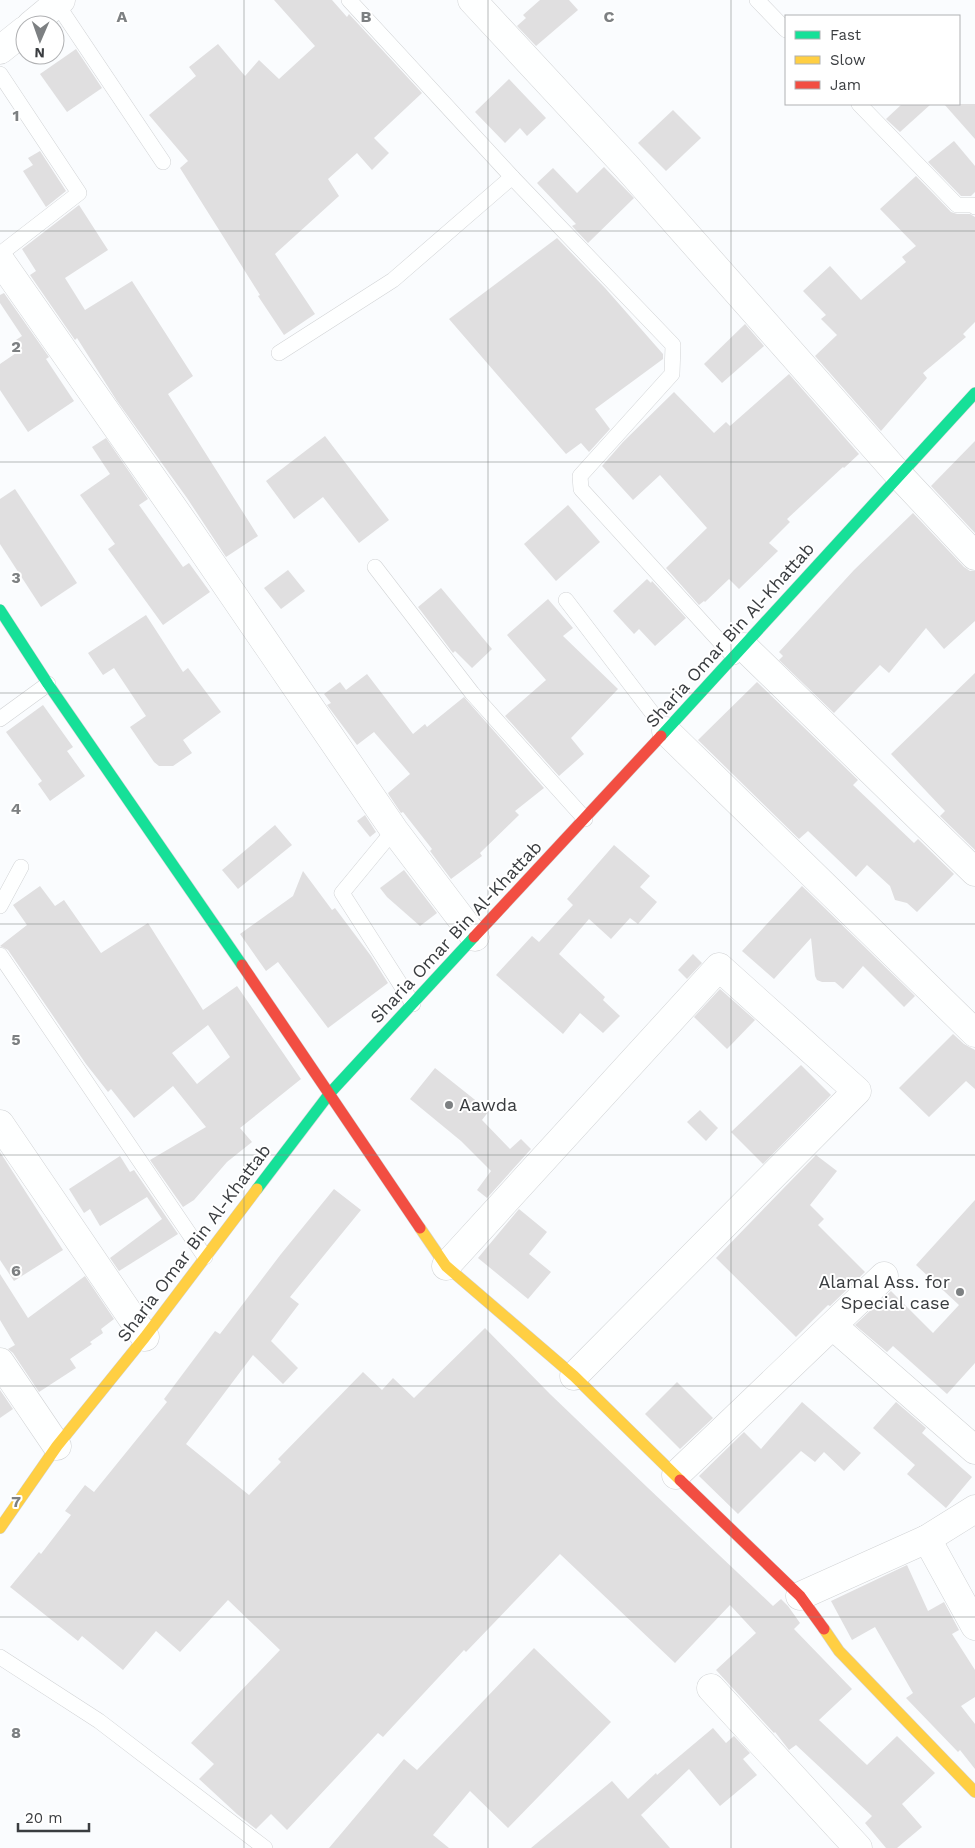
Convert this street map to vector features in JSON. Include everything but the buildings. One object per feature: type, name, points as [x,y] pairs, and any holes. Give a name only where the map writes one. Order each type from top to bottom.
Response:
[{"type":"street","points":[[472,0],[626,166],[899,475],[975,556]]},
{"type":"street","points":[[43,15],[59,2]]},
{"type":"street","points":[[0,50],[15,38]]},
{"type":"street","points":[[0,260],[394,830],[475,937]]},
{"type":"street","name":"Sharia Omar Bin Al-Khattab","points":[[0,1528],[57,1446],[146,1337],[330,1093],[739,652],[899,475],[972,403]]},
{"type":"street","points":[[0,610],[48,684],[330,1093],[446,1266],[574,1376],[800,1596],[839,1651],[975,1792]]},
{"type":"street","points":[[739,652],[975,872]]},
{"type":"street","points":[[666,731],[975,1033]]},
{"type":"street","points":[[446,1266],[719,967],[857,1091],[574,1376]]},
{"type":"street","points":[[0,1124],[146,1337]]},
{"type":"street","points":[[676,1475],[884,1276]]},
{"type":"street","points":[[832,1326],[975,1450]]},
{"type":"street","points":[[0,1362],[57,1446]]},
{"type":"street","points":[[800,1596],[927,1539],[975,1509]]},
{"type":"street","points":[[927,1539],[975,1626]]},
{"type":"street","points":[[711,1688],[858,1848]]},
{"type":"lane","points":[[349,0],[512,177],[673,345],[672,374],[580,476],[581,489],[739,652]]},
{"type":"lane","points":[[757,0],[785,29]]},
{"type":"lane","points":[[59,2],[164,162]]},
{"type":"lane","points":[[0,74],[79,193],[0,254]]},
{"type":"lane","points":[[860,105],[957,205],[973,205],[975,207]]},
{"type":"lane","points":[[279,353],[393,280],[512,177]]},
{"type":"lane","points":[[375,567],[472,693],[585,819]]},
{"type":"lane","points":[[566,600],[666,731]]},
{"type":"lane","points":[[0,719],[48,684]]},
{"type":"lane","points":[[394,830],[342,893],[413,1004]]},
{"type":"lane","points":[[0,906],[21,867]]},
{"type":"lane","points":[[0,955],[205,1257]]},
{"type":"lane","points":[[0,1657],[99,1721],[265,1848]]},
{"type":"traffic: fast","points":[[661,736],[975,393]]},
{"type":"traffic: fast","points":[[0,610],[48,684],[242,965]]},
{"type":"traffic: fast","points":[[257,1189],[330,1093],[474,937]]},
{"type":"traffic: slow","points":[[0,1528],[57,1446],[145,1337],[257,1189]]},
{"type":"traffic: slow","points":[[420,1228],[446,1266],[574,1376],[680,1480]]},
{"type":"traffic: slow","points":[[824,1629],[839,1651],[975,1792]]},
{"type":"traffic: jam","points":[[474,937],[661,736]]},
{"type":"traffic: jam","points":[[242,965],[420,1228]]},
{"type":"traffic: jam","points":[[680,1480],[800,1596],[824,1629]]},
{"type":"place","name":"Aawda","points":[[449,1105]]},
{"type":"place","name":"Alamal Ass. for Special case","points":[[960,1292]]}]
